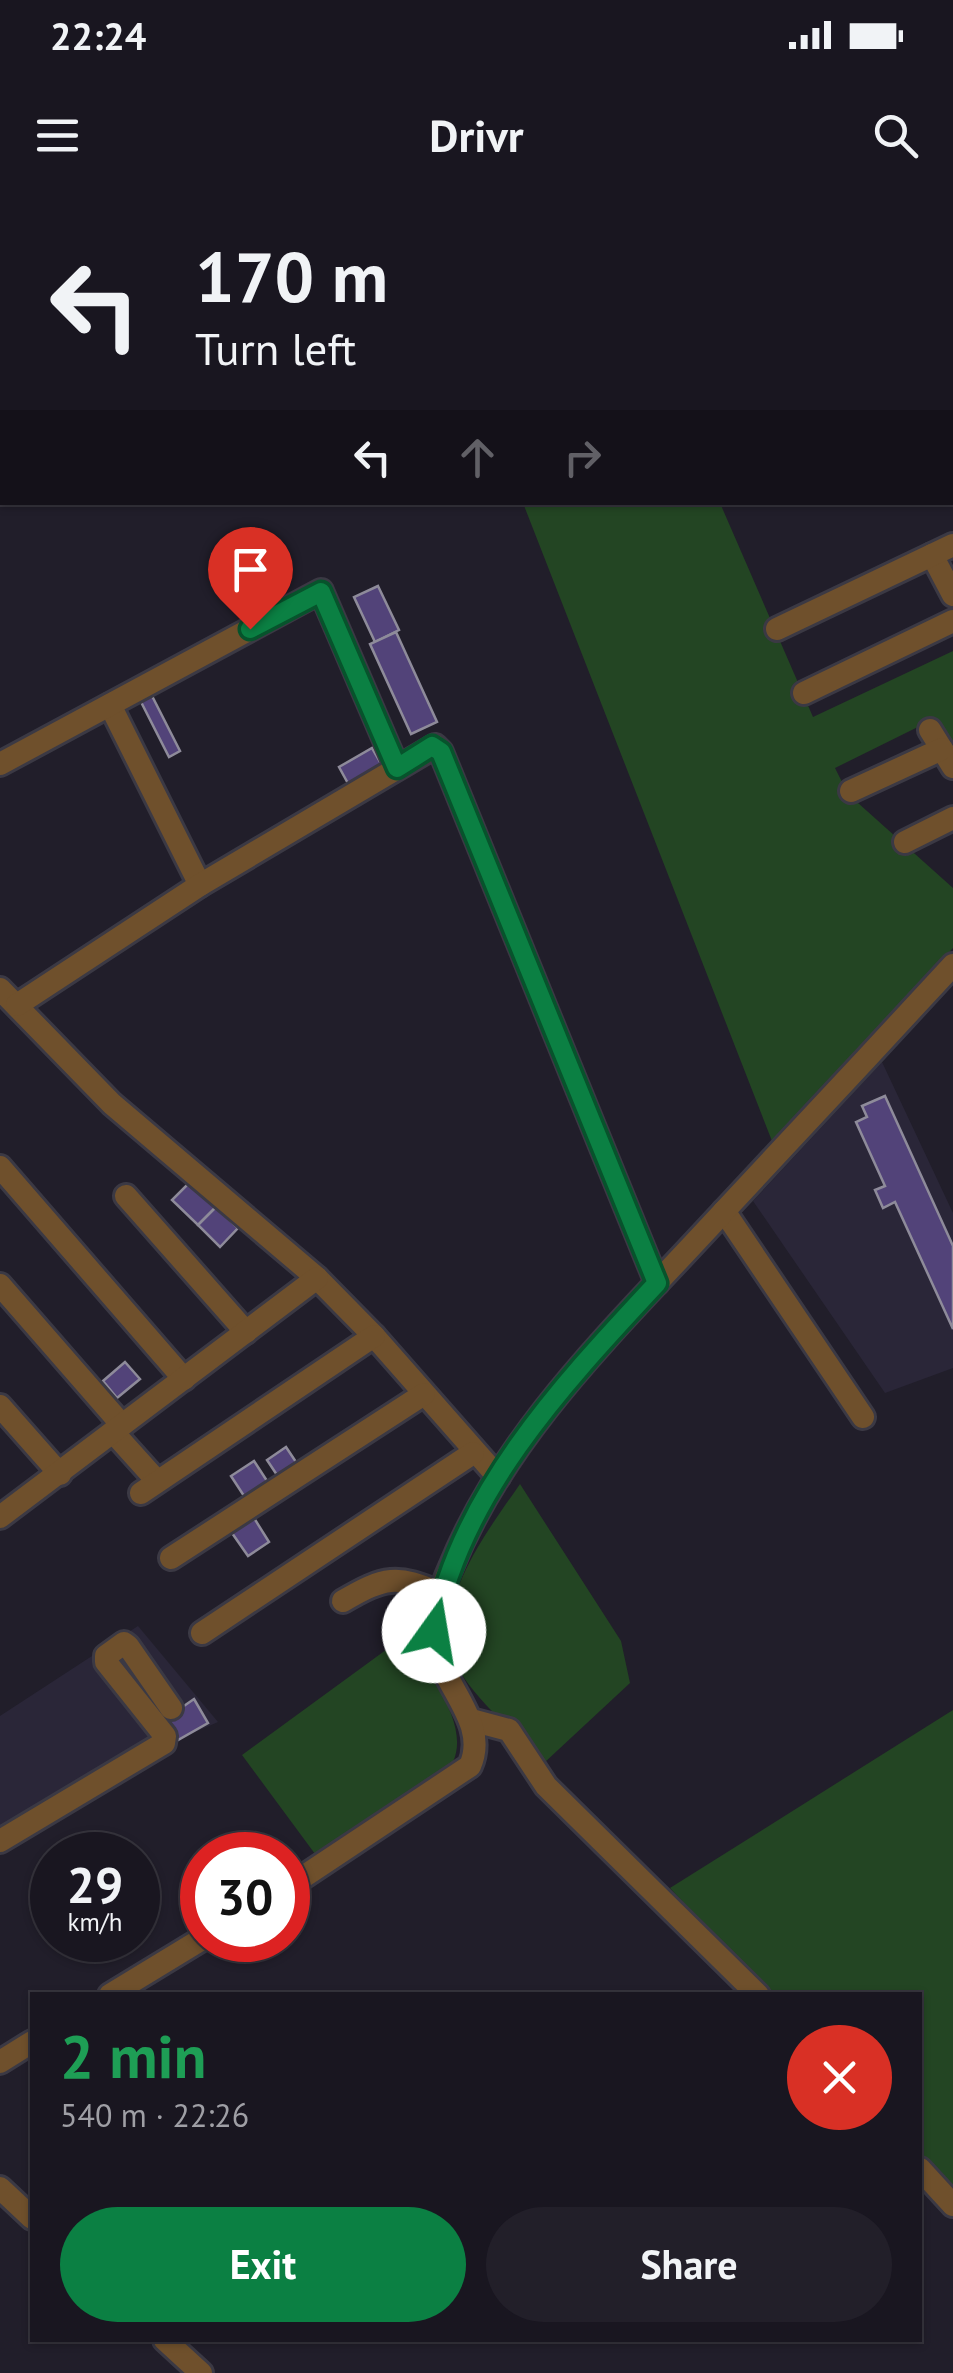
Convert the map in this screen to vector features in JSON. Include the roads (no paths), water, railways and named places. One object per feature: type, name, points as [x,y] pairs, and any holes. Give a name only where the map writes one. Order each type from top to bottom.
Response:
[{"type":"street","points":[[777,629],[943,550],[953,595]]},
{"type":"street","points":[[0,764],[321,592],[397,768]]},
{"type":"street","points":[[804,693],[953,622]]},
{"type":"street","points":[[110,705],[200,885]]},
{"type":"street","points":[[498,1478],[374,1336],[317,1278],[112,1104],[8,997],[432,746],[441,752],[657,1283]]},
{"type":"street","points":[[851,790],[942,749]]},
{"type":"street","points":[[905,842],[953,818]]},
{"type":"street","points":[[310,1872],[470,1766],[477,1750],[471,1720],[447,1681],[436,1654],[434,1631],[452,1565],[498,1478],[569,1378],[953,965]]},
{"type":"street","points":[[0,1167],[184,1379]]},
{"type":"street","points":[[126,1196],[246,1332]]},
{"type":"street","points":[[724,1211],[864,1417]]},
{"type":"street","points":[[0,1517],[317,1278]]},
{"type":"street","points":[[0,1284],[118,1429],[149,1487],[374,1336]]},
{"type":"street","points":[[171,1558],[424,1394]]},
{"type":"street","points":[[0,1406],[60,1474]]},
{"type":"street","points":[[202,1633],[473,1453]]},
{"type":"street","points":[[344,1600],[378,1580],[391,1579],[416,1582],[441,1594]]},
{"type":"street","points":[[0,1841],[164,1743],[164,1736],[106,1662],[106,1656],[117,1646],[124,1642],[128,1646],[172,1708]]},
{"type":"street","points":[[471,1720],[509,1730],[546,1786],[755,1992]]},
{"type":"street","points":[[115,1992],[180,1952]]},
{"type":"street","points":[[0,2062],[30,2043]]},
{"type":"street","points":[[922,2172],[953,2205]]},
{"type":"street","points":[[0,2188],[30,2216]]},
{"type":"street","points":[[167,2342],[201,2373]]}]
